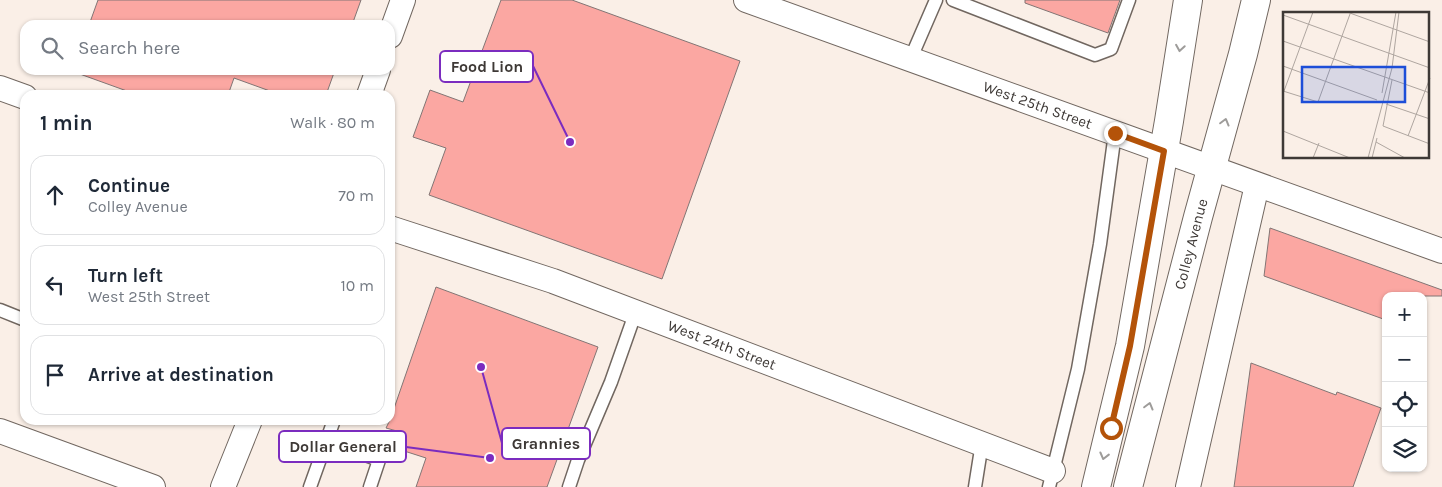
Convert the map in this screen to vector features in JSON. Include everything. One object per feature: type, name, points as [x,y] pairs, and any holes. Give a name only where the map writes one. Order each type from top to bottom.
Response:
[{"type":"main road","points":[[1096,487],[1130,346],[1188,0]]},
{"type":"main road","name":"Colley Avenue","points":[[1128,487],[1256,0]]},
{"type":"street","points":[[395,22],[403,0]]},
{"type":"street","name":"West 25th Street","points":[[746,0],[1442,251]]},
{"type":"street","points":[[371,90],[376,75]]},
{"type":"street","points":[[0,88],[20,95]]},
{"type":"street","points":[[1188,487],[1257,185]]},
{"type":"street","name":"West 24th Street","points":[[395,230],[553,281],[635,314],[982,443],[1051,479]]},
{"type":"street","points":[[225,480],[248,425]]},
{"type":"street","points":[[0,431],[153,487]]},
{"type":"lane","points":[[910,60],[936,0]]},
{"type":"lane","points":[[953,0],[1095,55],[1110,49],[1129,0]]},
{"type":"lane","points":[[1051,479],[1078,369],[1100,244],[1115,133]]},
{"type":"lane","points":[[0,310],[20,318]]},
{"type":"lane","points":[[569,487],[578,460],[611,382],[635,314]]},
{"type":"lane","points":[[310,487],[332,425]]},
{"type":"lane","points":[[327,441],[379,460],[370,487]]},
{"type":"lane","points":[[975,487],[982,443]]},
{"type":"building","points":[[98,0],[361,0],[354,20],[91,20]]},
{"type":"building","points":[[501,0],[572,0],[740,61],[662,279],[429,195],[446,148],[413,137],[430,90],[463,102]]},
{"type":"building","points":[[1025,0],[1120,0],[1108,33],[1025,3]]},
{"type":"building","points":[[83,75],[333,75],[328,90],[267,90],[234,78],[230,90],[124,90]]},
{"type":"building","points":[[1270,228],[1442,290],[1442,296],[1427,296],[1427,292],[1382,292],[1382,319],[1264,276]]},
{"type":"building","points":[[436,287],[598,347],[547,487],[416,487],[426,458],[398,449],[404,433],[386,428],[388,425],[395,425],[395,406]]},
{"type":"building","points":[[1251,363],[1336,395],[1337,392],[1381,408],[1353,487],[1234,487]]},
{"type":"place","name":"Food Lion","points":[[570,142]]},
{"type":"place","name":"Grannies","points":[[481,367]]},
{"type":"place","name":"Dollar General","points":[[490,458]]},
{"type":"route","points":[[1111,428],[1130,346],[1164,151],[1115,133]]}]
